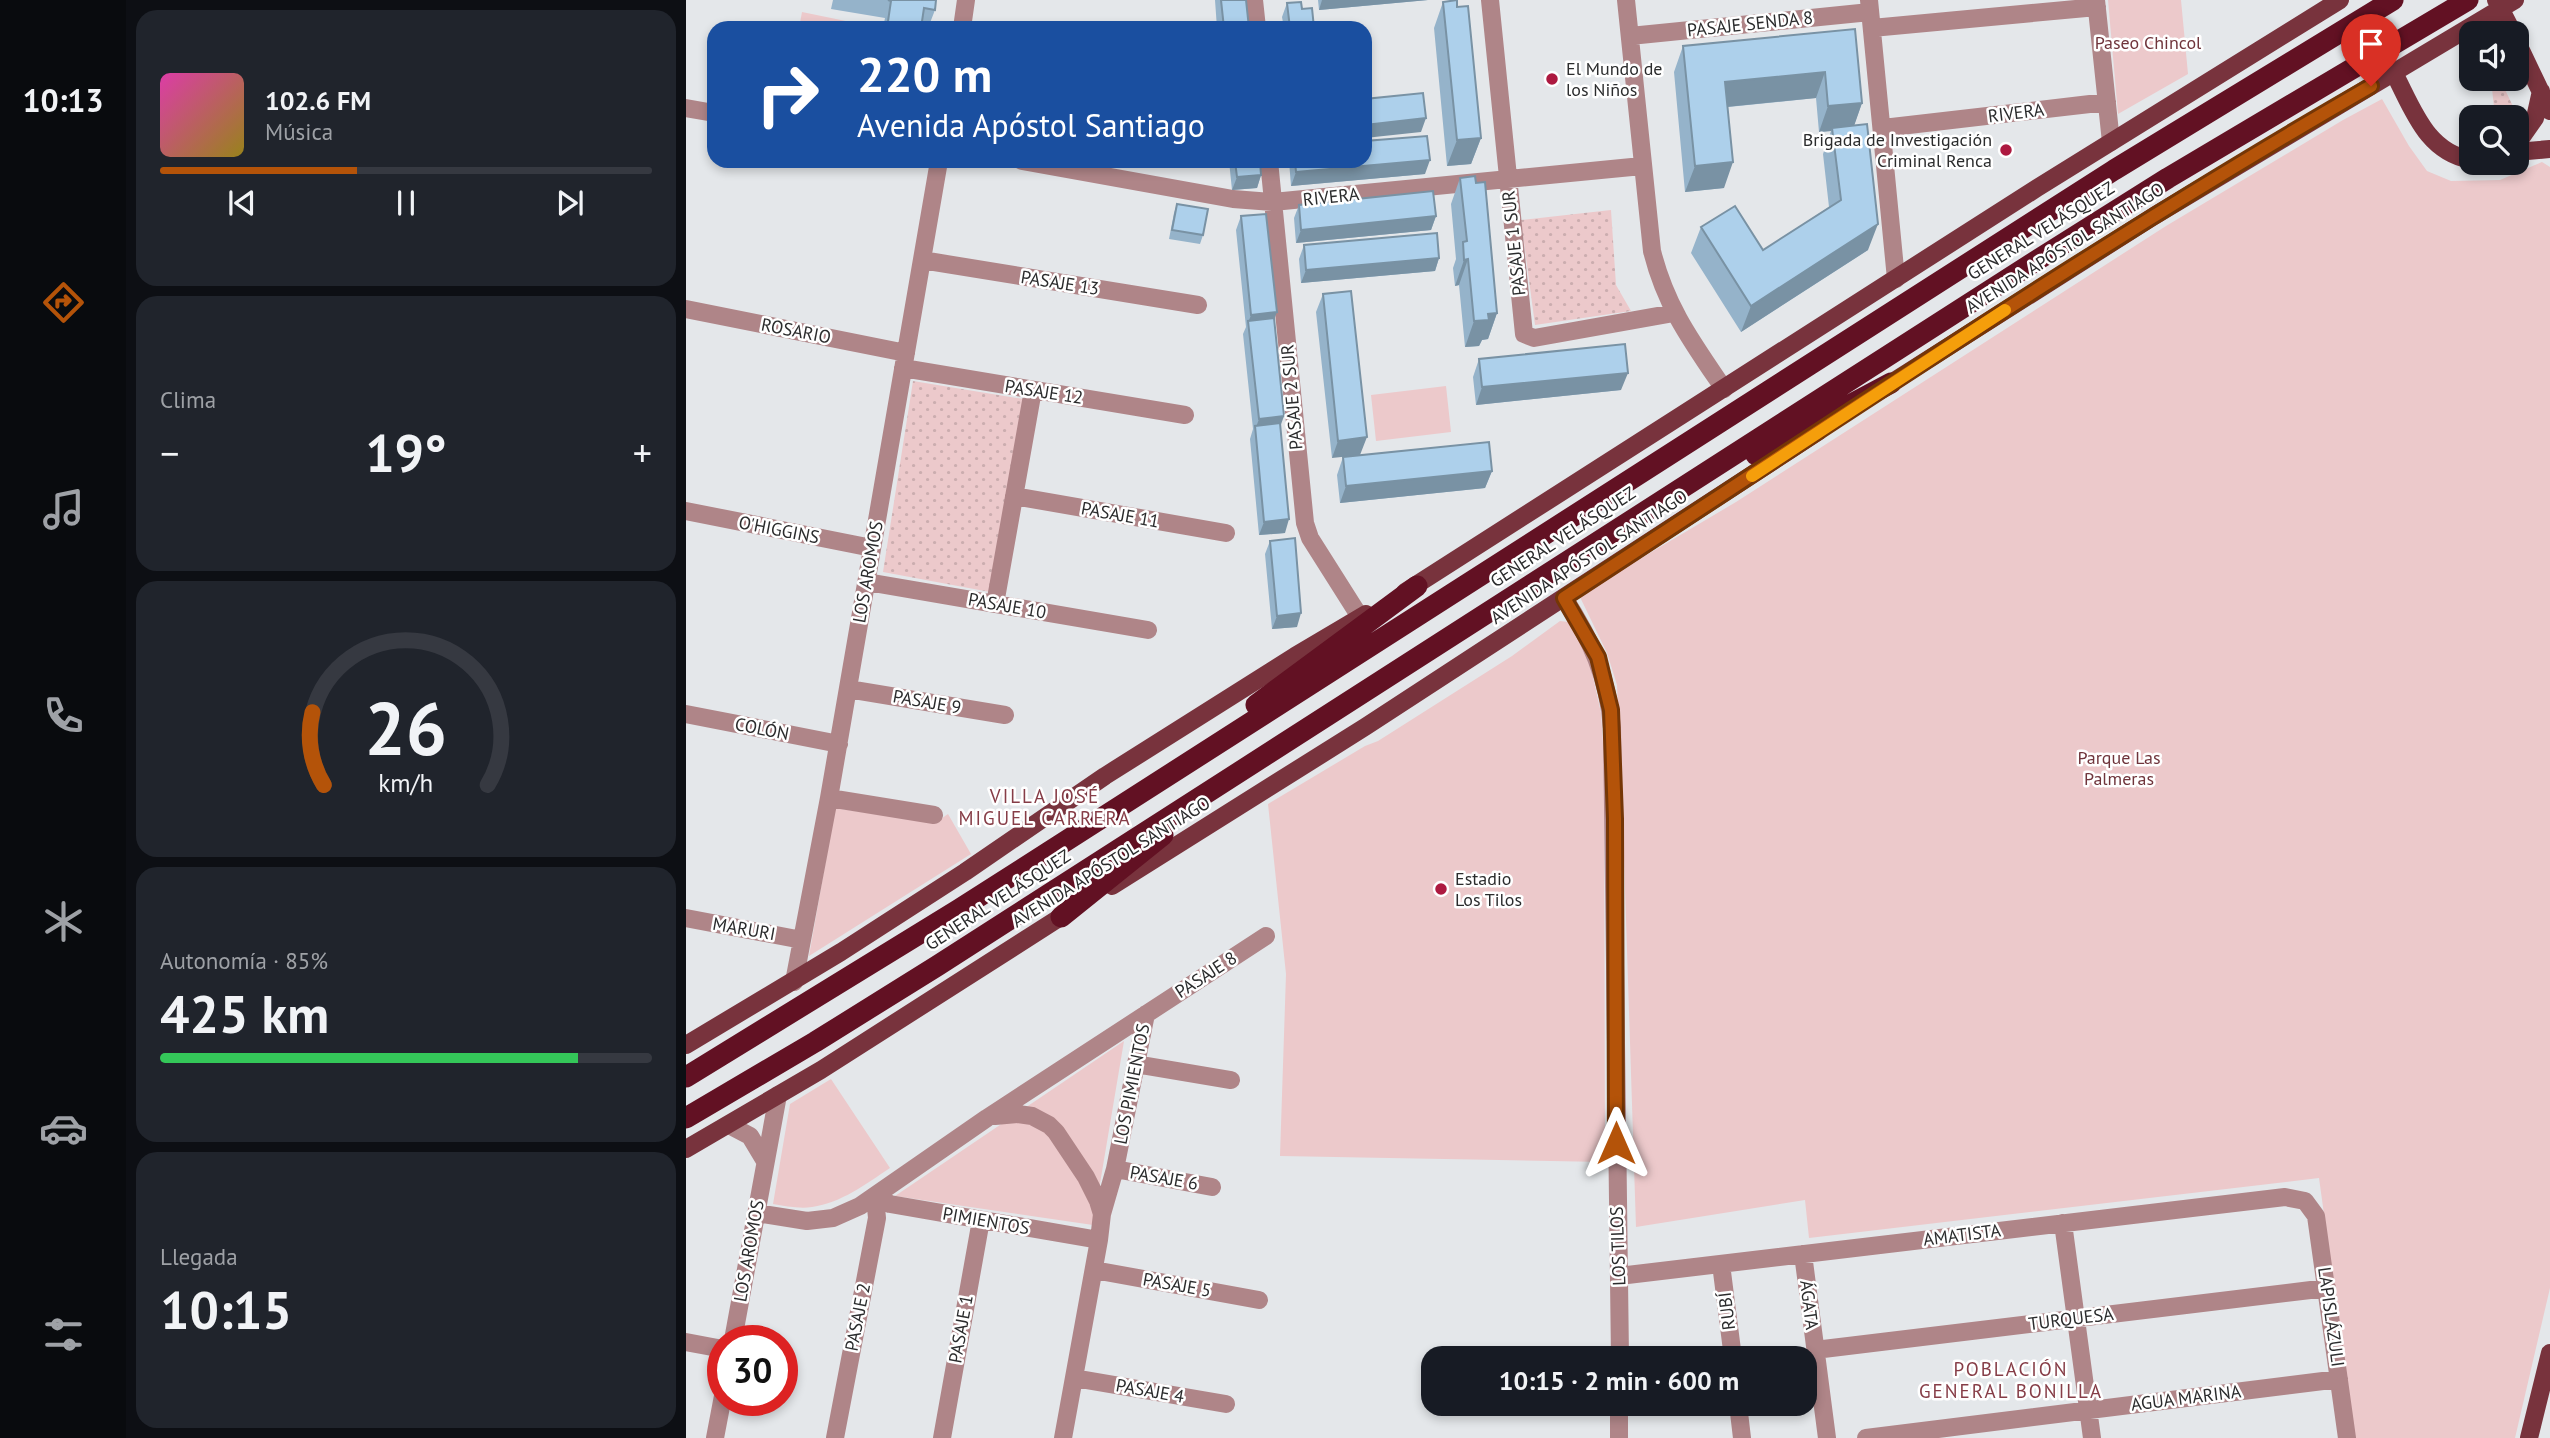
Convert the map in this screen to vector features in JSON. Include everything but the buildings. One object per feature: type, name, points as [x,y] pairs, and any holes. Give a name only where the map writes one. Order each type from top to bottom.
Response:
[{"type":"highway","name":"GENERAL VELÁSQUEZ","points":[[686,1077],[857,974],[2114,170],[2393,0]]},
{"type":"highway","name":"GENERAL VELÁSQUEZ","points":[[686,1118],[876,1004],[2168,178],[2468,0]]},
{"type":"highway","points":[[1618,528],[1891,383]]},
{"type":"highway","points":[[1165,778],[1287,681],[1417,586]]},
{"type":"highway","points":[[1061,917],[1238,773]]},
{"type":"main road","points":[[686,1045],[794,982],[955,879],[1105,776],[1295,656],[1417,586],[2111,142],[2340,0]]},
{"type":"main road","points":[[2504,3],[2509,21]]},
{"type":"main road","name":"AVENIDA APÓSTOL SANTIAGO","points":[[686,1149],[778,1096],[1228,814],[1891,383],[2166,209],[2394,73],[2504,3]]},
{"type":"main road","points":[[2529,67],[2550,111]]},
{"type":"main road","points":[[2394,73],[2422,127],[2433,141],[2459,156]]},
{"type":"main road","points":[[2529,127],[2535,118],[2541,91]]},
{"type":"main road","points":[[2529,151],[2550,149]]},
{"type":"main road","points":[[2529,1438],[2550,1353]]},
{"type":"street","points":[[962,21],[966,0]]},
{"type":"street","points":[[1254,0],[1256,21]]},
{"type":"street","name":"PASAJE 1 SUR","points":[[1490,0],[1524,334],[1534,338],[1674,313]]},
{"type":"street","points":[[1626,0],[1642,166],[1652,251],[1658,275],[1674,313],[1724,389]]},
{"type":"street","points":[[2097,4],[2111,142]]},
{"type":"street","name":"PASAJE SENDA 8","points":[[1630,36],[1871,13],[2097,4]]},
{"type":"street","points":[[1871,13],[1896,279]]},
{"type":"street","name":"RIVERA","points":[[1883,128],[2108,102]]},
{"type":"street","points":[[686,108],[707,112]]},
{"type":"street","name":"RIVERA","points":[[1061,168],[1234,199],[1273,202],[1642,166]]},
{"type":"street","name":"LOS AROMOS","points":[[794,982],[830,798],[938,168]]},
{"type":"street","name":"PASAJE 2 SUR","points":[[1270,168],[1305,523],[1310,538],[1360,617]]},
{"type":"street","name":"PASAJE 13","points":[[922,261],[1198,305]]},
{"type":"street","name":"ROSARIO","points":[[686,309],[904,361]]},
{"type":"street","name":"PASAJE 12","points":[[904,361],[1033,390],[1185,415]]},
{"type":"street","points":[[995,604],[1033,390]]},
{"type":"street","name":"PASAJE 11","points":[[1014,496],[1226,533]]},
{"type":"street","name":"O'HIGGINS","points":[[686,511],[872,548]]},
{"type":"street","name":"PASAJE 10","points":[[867,582],[1148,630]]},
{"type":"street","name":"LOS TILOS","points":[[1564,598],[1598,657],[1612,719],[1619,1346]]},
{"type":"street","name":"PASAJE 9","points":[[848,689],[1005,715]]},
{"type":"street","name":"COLÓN","points":[[686,714],[839,744]]},
{"type":"street","points":[[830,798],[934,815]]},
{"type":"street","name":"MARURI","points":[[686,918],[802,940]]},
{"type":"street","name":"PASAJE 8","points":[[1146,1014],[1266,936]]},
{"type":"street","name":"LOS PIMIENTOS","points":[[1063,1438],[1102,1214],[1115,1170],[1146,1014]]},
{"type":"street","name":"LOS PIMIENTOS","points":[[756,1213],[793,1221],[820,1220],[849,1212],[1146,1014]]},
{"type":"street","points":[[1136,1064],[1231,1080]]},
{"type":"street","name":"LOS AROMOS","points":[[736,1325],[778,1096]]},
{"type":"street","name":"LOS PIMIENTOS","points":[[987,1118],[1017,1114],[1032,1116],[1049,1125],[1086,1177],[1102,1214]]},
{"type":"street","points":[[729,1125],[750,1136],[765,1161]]},
{"type":"street","name":"PASAJE 6","points":[[1115,1170],[1212,1187]]},
{"type":"street","name":"PIMIENTOS","points":[[875,1197],[890,1204],[1099,1240]]},
{"type":"street","name":"PASAJE 2","points":[[835,1438],[877,1218],[875,1197]]},
{"type":"street","name":"AMATISTA","points":[[1619,1276],[2285,1197],[2305,1201]]},
{"type":"street","name":"LAPISLÁZULI","points":[[2305,1201],[2316,1216],[2347,1438]]},
{"type":"street","name":"PASAJE 1","points":[[942,1438],[981,1220]]},
{"type":"street","points":[[2063,1223],[2092,1438]]},
{"type":"street","name":"ÁGATA","points":[[1803,1254],[1814,1346]]},
{"type":"street","name":"RUBÍ","points":[[1721,1264],[1731,1346]]},
{"type":"street","name":"PASAJE 5","points":[[1094,1270],[1259,1300]]},
{"type":"street","name":"TURQUESA","points":[[1817,1350],[2327,1288]]},
{"type":"street","points":[[686,1342],[707,1346]]},
{"type":"street","name":"ÁGATA","points":[[1817,1365],[1827,1438]]},
{"type":"street","name":"PASAJE 4","points":[[1074,1378],[1226,1404]]},
{"type":"street","name":"AGUA MARINA","points":[[1866,1438],[2339,1379]]},
{"type":"street","points":[[715,1438],[719,1416]]},
{"type":"street","points":[[1619,1416],[1619,1438]]},
{"type":"street","points":[[1739,1416],[1742,1438]]},
{"type":"green space","name":"Paseo Chincol","points":[[2108,0],[2181,0],[2188,74],[2118,114]]},
{"type":"green space","points":[[802,12],[846,21],[800,21]]},
{"type":"green space","points":[[2492,91],[2506,91],[2512,105],[2494,105]]},
{"type":"green space","name":"Parque Las Palmeras","points":[[2382,99],[2427,171],[2451,181],[2500,180],[2512,175],[2529,175],[2529,168],[2542,162],[2550,167],[2550,1288],[2515,1438],[2355,1438],[2319,1178],[1809,1238],[1805,1200],[1636,1227],[1617,685],[1607,653],[1579,595],[1736,502],[2166,226]]},
{"type":"green space","points":[[1611,210],[1616,285],[1631,311],[1535,325],[1521,220]]},
{"type":"green space","points":[[913,381],[1023,399],[990,592],[883,572]]},
{"type":"green space","points":[[1446,386],[1451,432],[1376,441],[1371,395]]},
{"type":"green space","name":"Estadio Los Tilos","points":[[1560,621],[1568,622],[1589,659],[1601,713],[1604,759],[1605,1162],[1280,1156],[1286,974],[1268,804],[1365,746],[1378,741],[1512,656]]},
{"type":"green space","points":[[835,808],[935,823],[948,814],[971,854],[809,956]]},
{"type":"green space","points":[[1124,1041],[1093,1225],[895,1196]]},
{"type":"green space","points":[[831,1079],[890,1168],[853,1192],[823,1205],[803,1208],[773,1204],[790,1104]]},
{"type":"slow traffic","points":[[1752,476],[2005,310]]},
{"type":"place","name":"El Mundo de los Niños","points":[[1552,79]]},
{"type":"place","name":"Brigada de Investigación Criminal Renca","points":[[2006,150]]},
{"type":"place","name":"Estadio Los Tilos","points":[[1441,889]]},
{"type":"district","name":"VILLA JOSÉ MIGUEL CARRERA","points":[[1045,807]]},
{"type":"district","name":"POBLACIÓN GENERAL BONILLA","points":[[2011,1380]]},
{"type":"route","points":[[1616,1143],[1615,819],[1611,710],[1598,657],[1578,618],[1564,598],[1891,383],[2132,229],[2371,86]]}]
